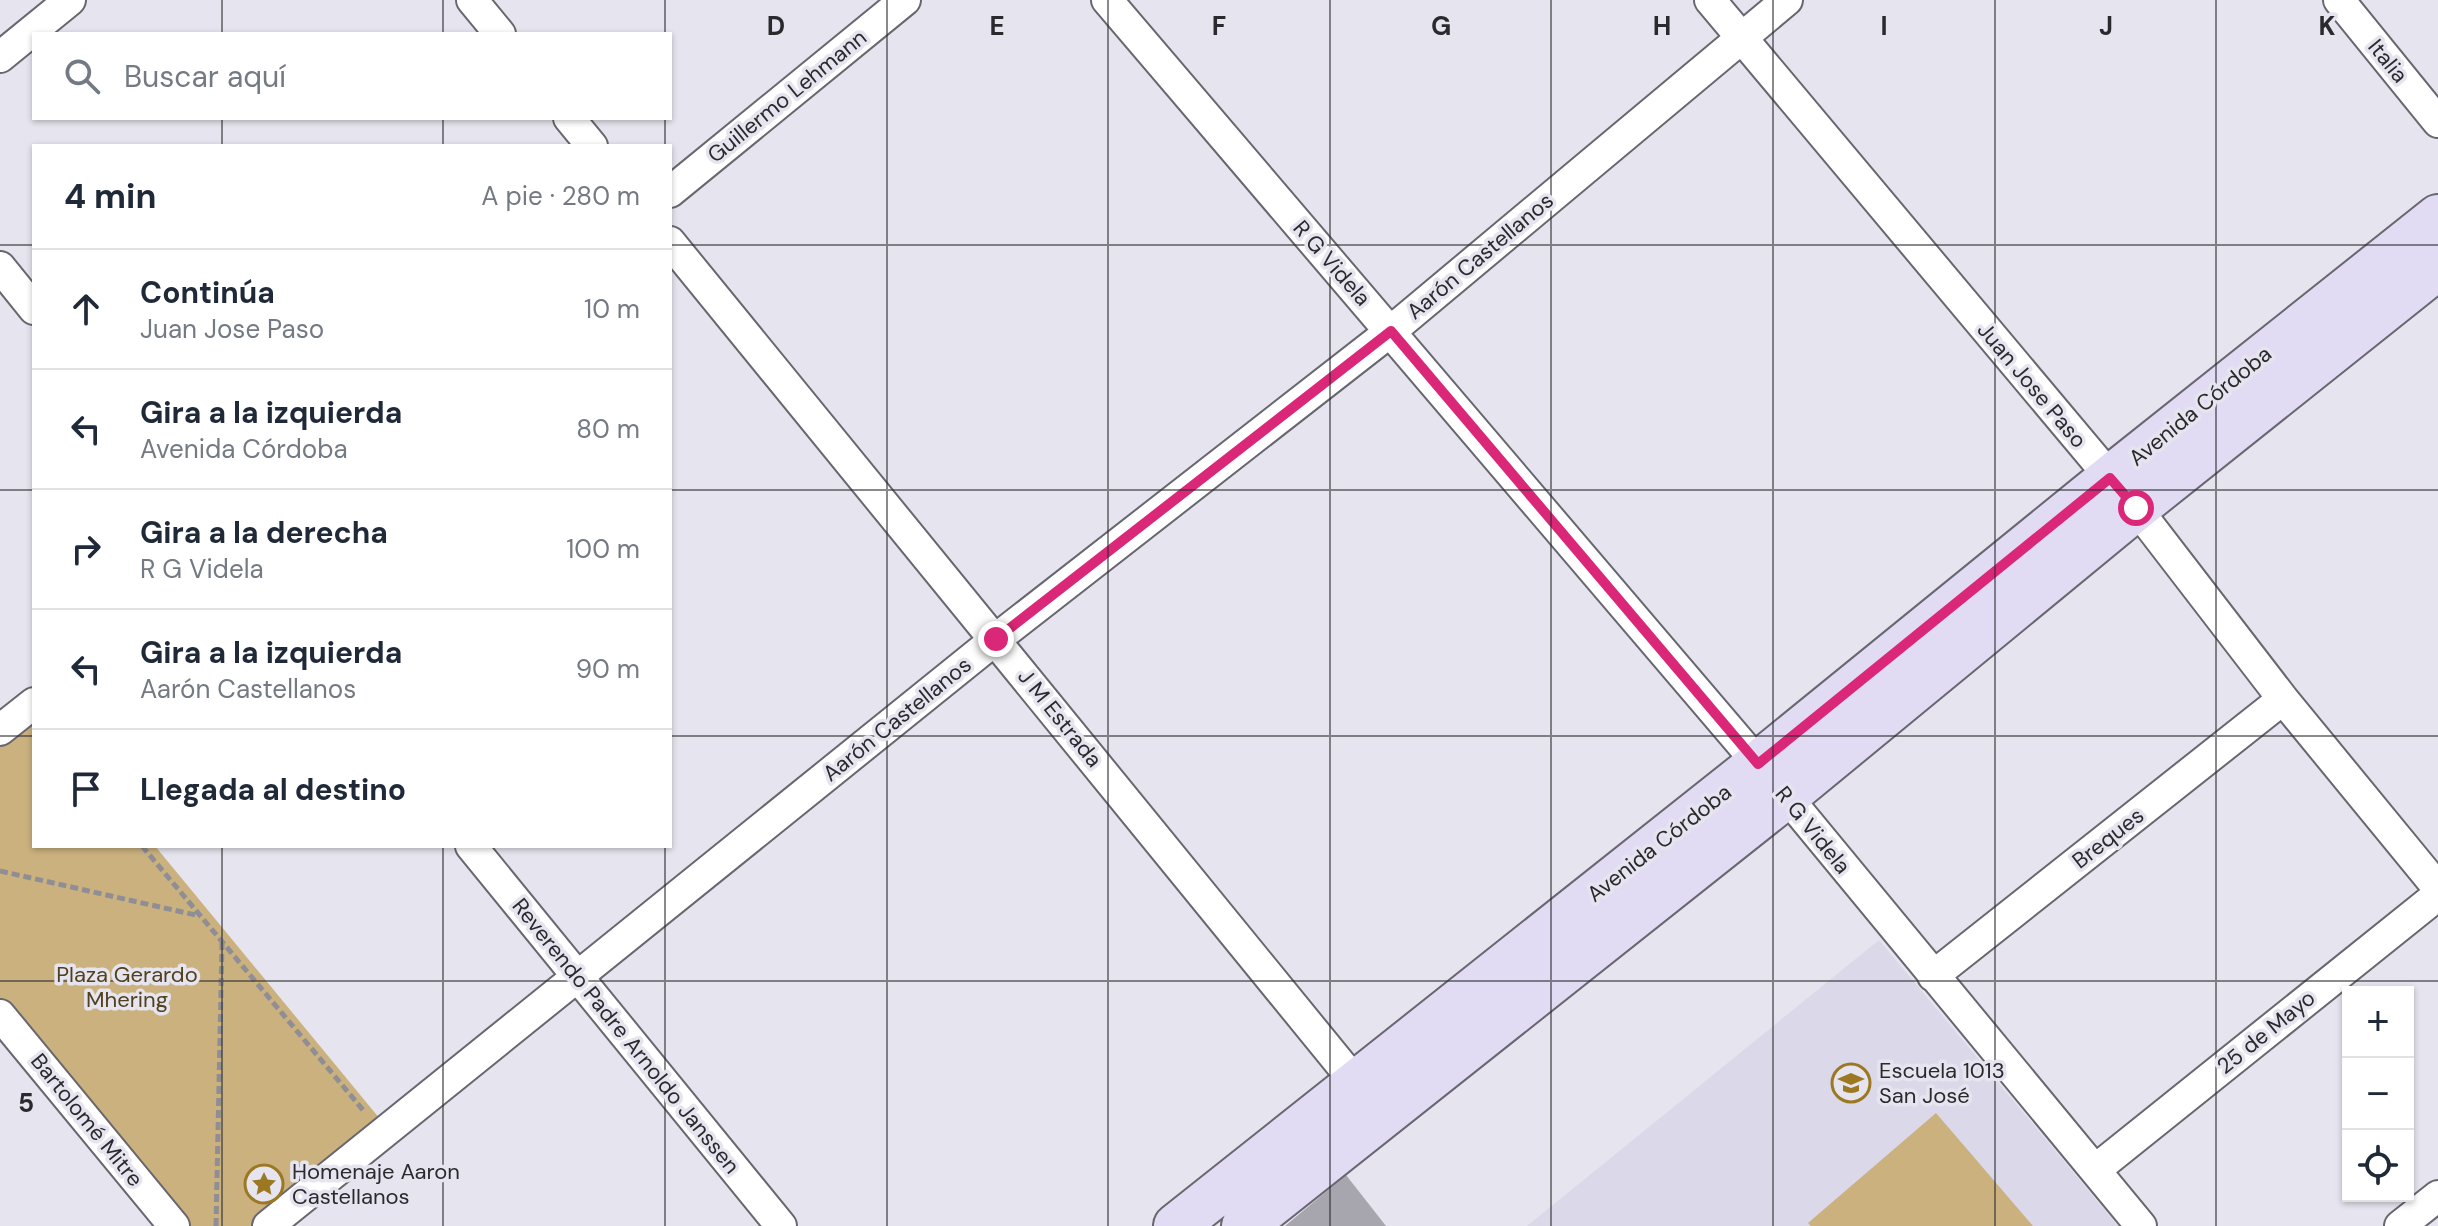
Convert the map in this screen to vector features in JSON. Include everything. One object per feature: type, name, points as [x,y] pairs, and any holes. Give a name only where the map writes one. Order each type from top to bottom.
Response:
[{"type":"main road","name":"Avenida Córdoba","points":[[1244,1226],[1772,780],[2123,493],[2438,217]]},
{"type":"main road","name":"Avenida Córdoba","points":[[2123,493],[2438,267]]},
{"type":"main road","name":"Avenida Córdoba","points":[[1176,1226],[1356,1083],[1772,780]]},
{"type":"street","points":[[0,57],[70,0]]},
{"type":"street","points":[[472,0],[498,32]]},
{"type":"street","name":"Guillermo Lehmann","points":[[672,190],[905,0]]},
{"type":"street","name":"R G Videla","points":[[1107,0],[1772,780],[2141,1226]]},
{"type":"street","name":"Juan Jose Paso","points":[[1710,0],[2123,493],[2283,699],[2438,888]]},
{"type":"street","name":"Aarón Castellanos","points":[[268,1226],[996,639],[1391,331],[1787,0]]},
{"type":"street","name":"Italia","points":[[2339,0],[2438,122]]},
{"type":"street","points":[[571,120],[590,144]]},
{"type":"street","name":"J M Estrada","points":[[672,244],[1356,1083]]},
{"type":"street","points":[[0,267],[32,307]]},
{"type":"street","name":"Breques","points":[[1933,976],[2283,699]]},
{"type":"street","points":[[0,730],[32,705]]},
{"type":"street","name":"Reverendo Padre Arnoldo Janssen","points":[[473,848],[781,1226]]},
{"type":"street","name":"25 de Mayo","points":[[2095,1170],[2438,895]]},
{"type":"street","name":"Bartolomé Mitre","points":[[0,1015],[174,1226]]},
{"type":"street","points":[[2400,1226],[2438,1196]]},
{"type":"path","points":[[144,848],[372,1122]]},
{"type":"path","points":[[0,871],[200,916]]},
{"type":"path","points":[[216,1226],[222,942]]},
{"type":"shaded area","name":"Escuela 1013 San José","points":[[1879,940],[2118,1226],[1527,1226]]},
{"type":"green space","name":"Plaza Gerardo Mhering","points":[[32,710],[32,848],[157,848],[385,1125],[260,1226],[180,1226],[0,1008],[0,735]]},
{"type":"green space","points":[[1936,1113],[2033,1226],[1811,1226],[1808,1223]]},
{"type":"building","points":[[1346,1175],[1386,1226],[1285,1226]]},
{"type":"place","name":"Escuela 1013 San José","points":[[1851,1083]]},
{"type":"place","name":"Homenaje Aaron Castellanos","points":[[264,1184]]},
{"type":"route","points":[[996,639],[1391,331],[1758,764],[2110,478],[2136,508]]}]
